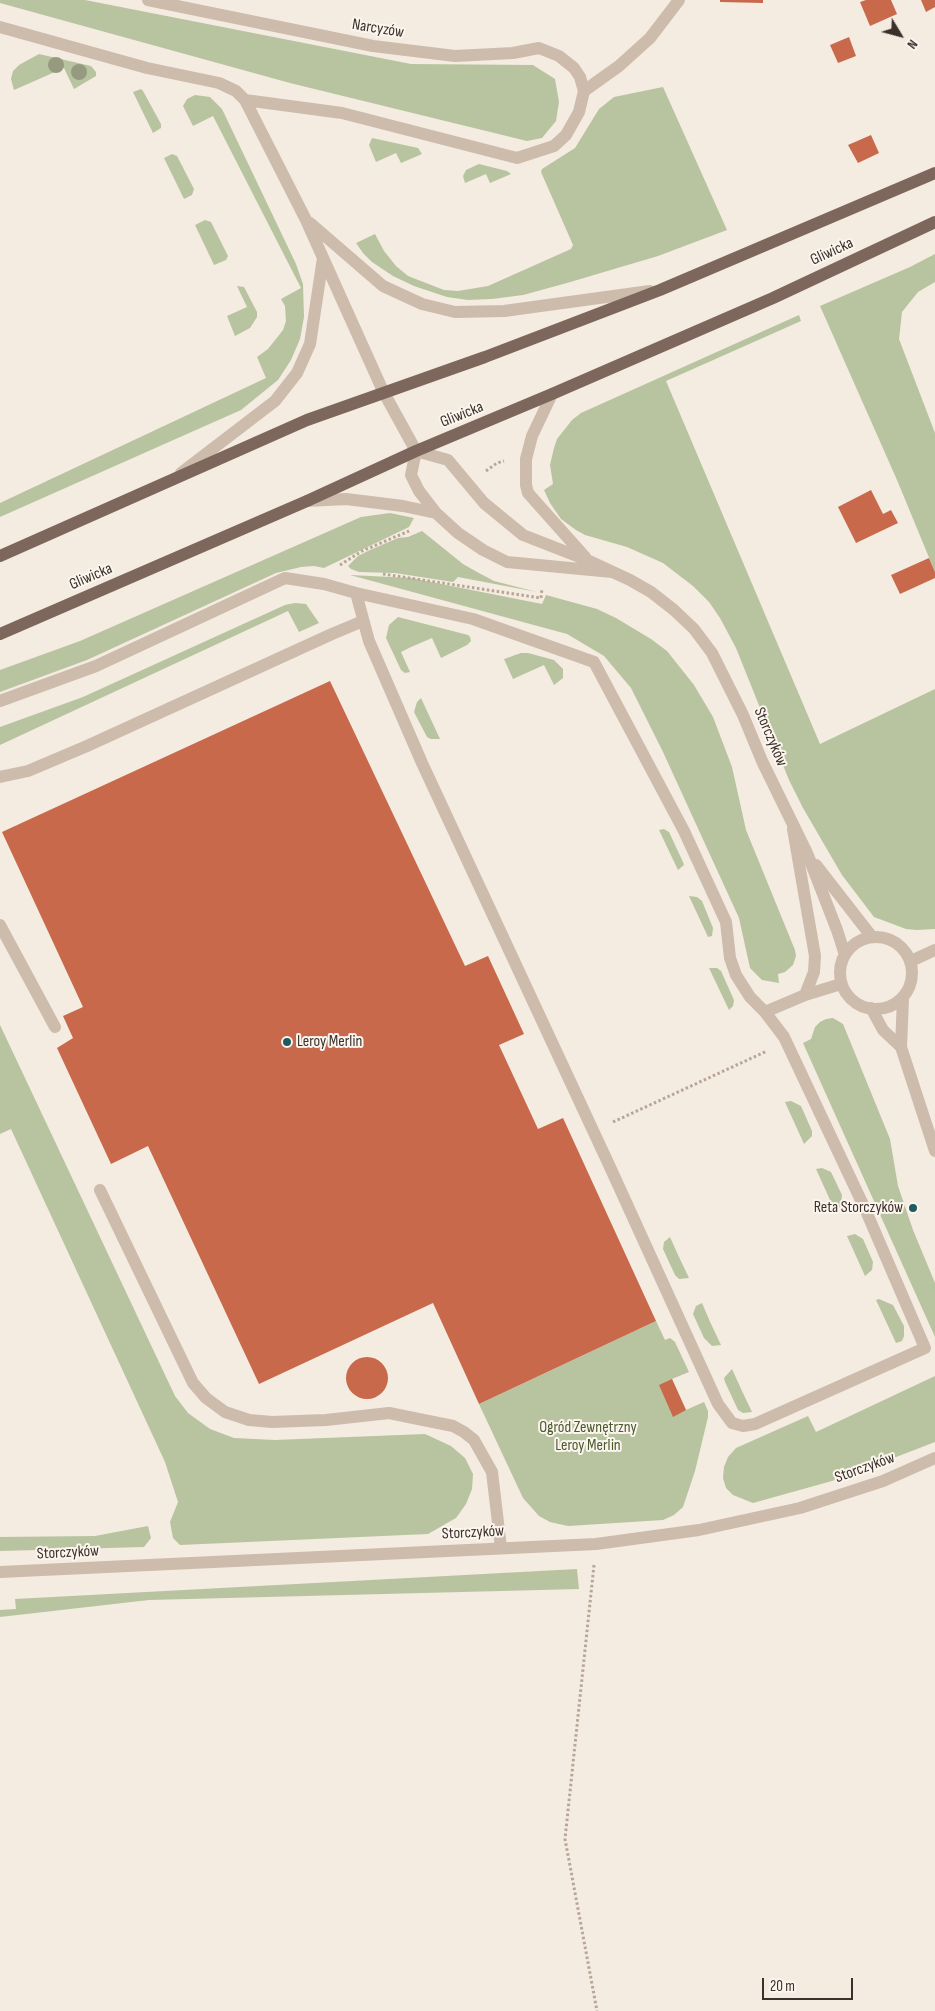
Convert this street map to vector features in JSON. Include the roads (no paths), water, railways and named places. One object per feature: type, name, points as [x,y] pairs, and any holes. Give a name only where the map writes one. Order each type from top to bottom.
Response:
[{"type":"main road","name":"Gliwicka","points":[[0,556],[307,420],[383,391],[485,357],[660,290],[935,173]]},
{"type":"main road","name":"Gliwicka","points":[[0,634],[416,451],[773,298],[935,222]]},
{"type":"street","name":"Narcyzów","points":[[148,0],[373,46],[455,56],[513,53],[539,48],[559,56],[574,68],[580,77],[584,91]]},
{"type":"street","points":[[245,100],[342,113],[517,158],[554,146],[566,135],[579,112],[584,91],[619,66],[650,38],[679,0]]},
{"type":"street","points":[[0,27],[146,68],[219,83],[236,91],[245,100],[306,220],[383,391],[416,451]]},
{"type":"street","points":[[306,220],[383,286],[422,304],[455,312],[504,311],[660,290]]},
{"type":"street","points":[[175,478],[275,401],[297,373],[310,344],[324,258]]},
{"type":"street","name":"Storczyków","points":[[552,394],[532,436],[526,459],[526,485],[528,493],[587,560]]},
{"type":"street","name":"Storczyków","points":[[612,572],[507,562],[483,550],[458,533],[436,513],[418,491],[411,476],[416,451],[448,460],[484,503],[523,534],[587,560],[612,572],[651,592],[674,610],[694,630],[712,653],[743,715],[807,853],[845,955]]},
{"type":"street","points":[[306,501],[346,498],[436,513]]},
{"type":"street","points":[[0,701],[96,666],[285,578],[324,584],[473,619],[594,662],[684,831],[726,922],[730,958],[736,975],[750,998],[765,1012],[784,1037],[866,1211],[926,1348],[755,1424],[743,1426],[732,1423],[718,1404],[422,763],[368,641],[356,593]]},
{"type":"street","points":[[0,777],[28,771],[332,634],[363,622]]},
{"type":"street","points":[[793,826],[815,956],[814,972],[804,995]]},
{"type":"street","points":[[807,853],[872,937]]},
{"type":"street","points":[[0,925],[55,1027]]},
{"type":"street","points":[[903,998],[889,1007],[871,1008],[855,1003],[841,984],[840,972],[849,948],[859,941],[872,937],[884,937],[895,942],[905,950],[911,961],[911,983],[903,998],[901,1047],[935,1151]]},
{"type":"street","points":[[911,961],[935,950]]},
{"type":"street","points":[[765,1012],[804,995],[841,984]]},
{"type":"street","points":[[871,1008],[883,1030],[901,1047]]},
{"type":"street","points":[[100,1190],[193,1383],[206,1398],[225,1412],[249,1420],[272,1422],[326,1420],[390,1413],[454,1426],[474,1440],[492,1472],[501,1548]]},
{"type":"street","name":"Storczyków","points":[[0,1572],[596,1544],[699,1530],[800,1508],[883,1481],[935,1458]]},
{"type":"place","name":"Leroy Merlin","points":[[287,1042]]},
{"type":"place","name":"Reta Storczyków","points":[[913,1208]]},
{"type":"park label","name":"Ogród Zewnętrzny Leroy Merlin","points":[[588,1437]]}]
